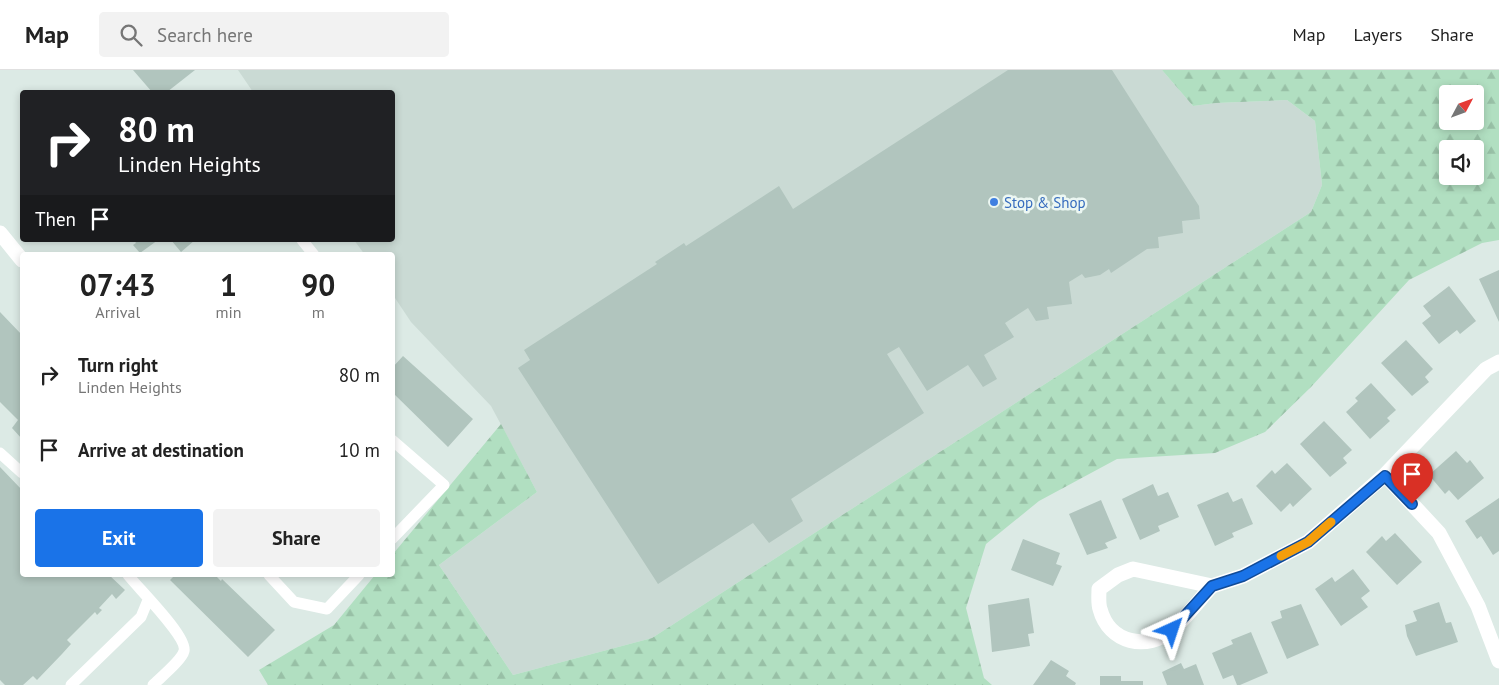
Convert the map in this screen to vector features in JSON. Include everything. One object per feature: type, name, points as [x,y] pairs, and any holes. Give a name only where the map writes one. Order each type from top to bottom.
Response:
[{"type":"street","points":[[0,233],[20,258]]},
{"type":"street","points":[[1212,586],[1172,630],[1146,643],[1123,640],[1108,626],[1100,608],[1099,589],[1118,574],[1133,570],[1212,586],[1243,576],[1308,542],[1385,476],[1486,369],[1499,362]]},
{"type":"street","points":[[1385,476],[1439,533],[1478,606],[1499,661]]},
{"type":"lane","points":[[304,242],[312,252]]},
{"type":"lane","points":[[395,443],[444,485],[395,536]]},
{"type":"lane","points":[[0,453],[20,471]]},
{"type":"lane","points":[[130,577],[178,633],[185,645],[184,654],[153,685]]},
{"type":"lane","points":[[271,577],[294,602],[327,609],[357,577]]},
{"type":"lane","points":[[71,685],[141,617],[148,600]]},
{"type":"shaded area","points":[[238,70],[1162,70],[1193,106],[1216,103],[1287,100],[1315,121],[1322,185],[1311,212],[652,638],[513,675],[439,565],[537,492],[491,406],[411,322],[395,298],[395,252],[363,252],[355,242],[395,242],[395,90],[252,90]]},
{"type":"green space","points":[[1162,70],[1499,70],[1499,240],[1482,243],[1409,280],[1311,387],[1265,432],[1215,453],[1117,459],[1039,501],[986,544],[966,608],[984,678],[992,685],[268,685],[259,670],[334,625],[373,577],[395,577],[395,552],[501,424],[537,492],[439,565],[513,675],[652,638],[1311,212],[1322,185],[1315,121],[1287,100],[1216,103],[1193,106]]},
{"type":"building","points":[[133,70],[195,70],[170,90],[150,90]]},
{"type":"building","points":[[1008,70],[1112,70],[1199,206],[1200,219],[1182,221],[1183,233],[1158,237],[1159,248],[1147,249],[1111,273],[1109,269],[1100,275],[1085,278],[1082,274],[1069,282],[1072,304],[1047,307],[1049,319],[1036,321],[1028,308],[1005,323],[1014,337],[984,355],[997,379],[983,387],[968,365],[927,391],[899,347],[887,354],[924,413],[791,499],[803,521],[769,543],[753,523],[658,584],[518,368],[530,360],[524,350],[657,264],[655,262],[684,243],[686,246],[779,186],[793,209]]},
{"type":"building","points":[[155,242],[141,252],[133,245],[136,243]]},
{"type":"building","points":[[173,242],[193,242],[181,252]]},
{"type":"building","points":[[1499,270],[1499,322],[1479,279]]},
{"type":"building","points":[[1449,286],[1476,321],[1460,334],[1457,330],[1439,344],[1422,323],[1431,316],[1423,306]]},
{"type":"building","points":[[0,312],[20,333],[20,437],[12,428],[18,420],[0,402]]},
{"type":"building","points":[[1406,340],[1433,369],[1425,377],[1429,382],[1412,396],[1381,363]]},
{"type":"building","points":[[403,356],[473,419],[448,447],[395,395],[395,365]]},
{"type":"building","points":[[1371,383],[1396,410],[1387,418],[1390,421],[1370,439],[1346,412],[1358,401],[1355,398]]},
{"type":"building","points":[[1324,421],[1352,450],[1343,458],[1347,463],[1330,477],[1300,444]]},
{"type":"building","points":[[1456,451],[1467,463],[1470,460],[1484,478],[1458,500],[1449,490],[1445,494],[1429,475]]},
{"type":"building","points":[[1287,463],[1312,489],[1293,507],[1290,503],[1281,512],[1256,486],[1272,470],[1275,474]]},
{"type":"building","points":[[0,467],[20,488],[20,577],[111,577],[125,590],[116,599],[112,594],[99,608],[102,610],[97,615],[95,612],[67,640],[71,644],[37,680],[33,676],[23,685],[5,685],[0,680]]},
{"type":"building","points":[[1153,484],[1158,496],[1168,492],[1179,517],[1158,526],[1160,531],[1140,540],[1122,499]]},
{"type":"building","points":[[1228,492],[1233,502],[1242,498],[1253,524],[1232,533],[1234,537],[1215,546],[1197,505]]},
{"type":"building","points":[[1499,498],[1499,551],[1493,555],[1481,536],[1477,539],[1465,521]]},
{"type":"building","points":[[1101,500],[1117,538],[1105,543],[1108,548],[1087,555],[1069,514]]},
{"type":"building","points":[[1395,533],[1422,562],[1397,585],[1366,552],[1382,536],[1386,541]]},
{"type":"building","points":[[1023,539],[1060,553],[1056,564],[1062,566],[1053,586],[1011,570]]},
{"type":"building","points":[[1353,569],[1370,591],[1361,598],[1368,607],[1341,626],[1315,589],[1332,577],[1335,582]]},
{"type":"building","points":[[173,577],[217,577],[221,581],[222,579],[275,630],[248,657],[170,580]]},
{"type":"building","points":[[1029,598],[1034,633],[1028,634],[1030,646],[992,652],[988,605]]},
{"type":"building","points":[[1439,602],[1446,623],[1451,622],[1458,642],[1416,656],[1407,636],[1405,625],[1417,621],[1413,611]]},
{"type":"building","points":[[1301,604],[1319,645],[1287,659],[1271,622],[1282,618],[1280,611]]},
{"type":"building","points":[[1251,632],[1268,673],[1237,685],[1233,675],[1223,679],[1212,653],[1233,644],[1231,640]]},
{"type":"building","points":[[1051,660],[1069,671],[1066,676],[1076,683],[1075,685],[1033,685]]},
{"type":"building","points":[[1181,663],[1184,669],[1196,664],[1204,685],[1167,685],[1162,672]]},
{"type":"building","points":[[1100,676],[1121,676],[1121,681],[1143,681],[1143,685],[1100,685]]},
{"type":"slow traffic","points":[[1281,556],[1308,542],[1331,522]]},
{"type":"place","name":"Stop & Shop","points":[[994,202]]},
{"type":"route","points":[[1172,630],[1212,586],[1243,576],[1308,542],[1385,476],[1412,504]]}]
